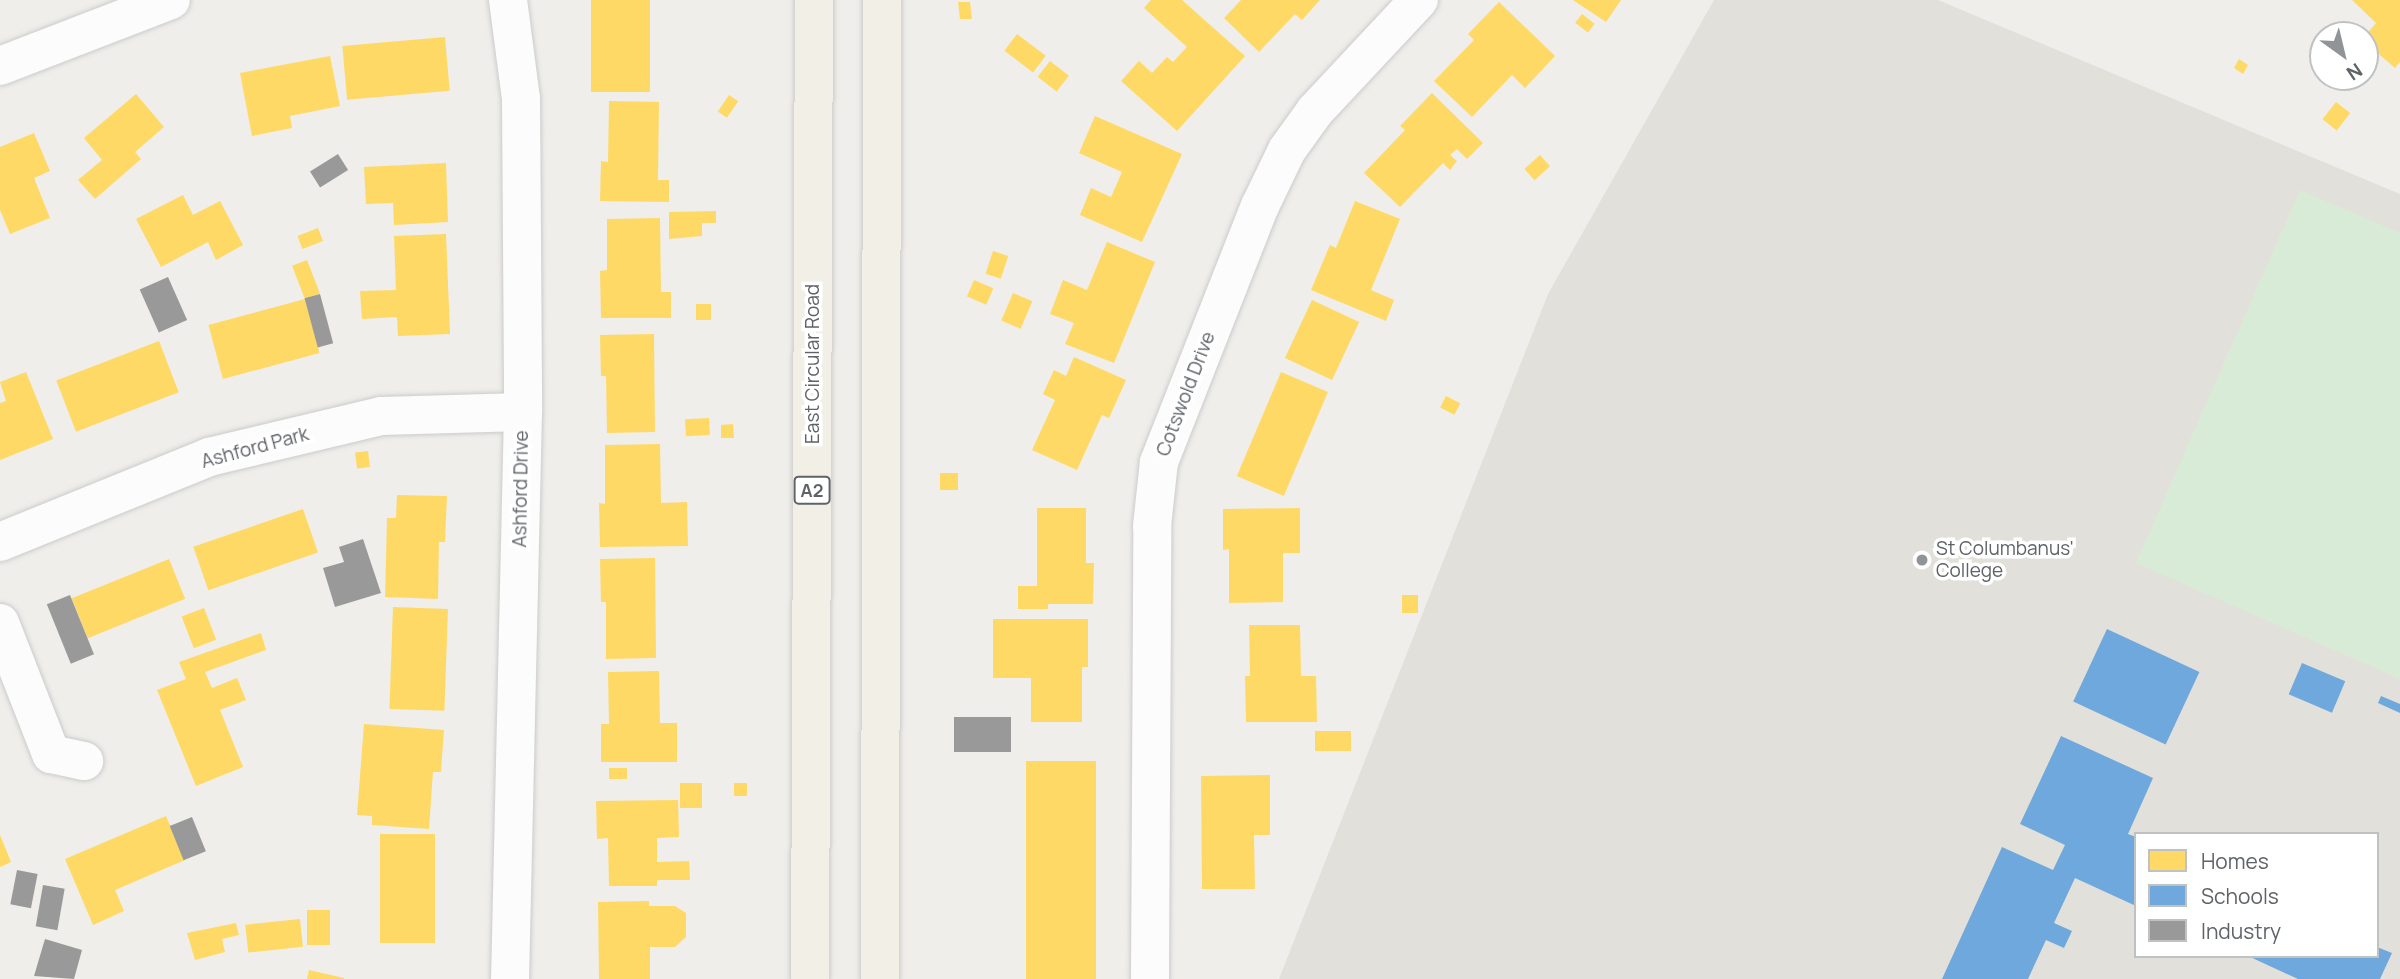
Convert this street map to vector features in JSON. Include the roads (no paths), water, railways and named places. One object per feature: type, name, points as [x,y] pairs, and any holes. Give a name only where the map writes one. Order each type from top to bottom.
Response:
[{"type":"highway","name":"East Circular Road","points":[[810,979],[814,0]]},
{"type":"highway","points":[[880,979],[882,0]]},
{"type":"street","points":[[0,66],[171,0]]},
{"type":"street","name":"Ashford Drive","points":[[508,0],[521,99],[523,412],[510,979]]},
{"type":"street","name":"Cotswold Drive","points":[[1150,979],[1152,526],[1159,462],[1255,218],[1287,149],[1315,111],[1419,0]]},
{"type":"street","name":"Ashford Park","points":[[0,542],[209,457],[382,416],[523,412]]},
{"type":"street","points":[[0,623],[51,754],[84,761]]},
{"type":"place","name":"St Columbanus' College","points":[[1922,560]]}]
